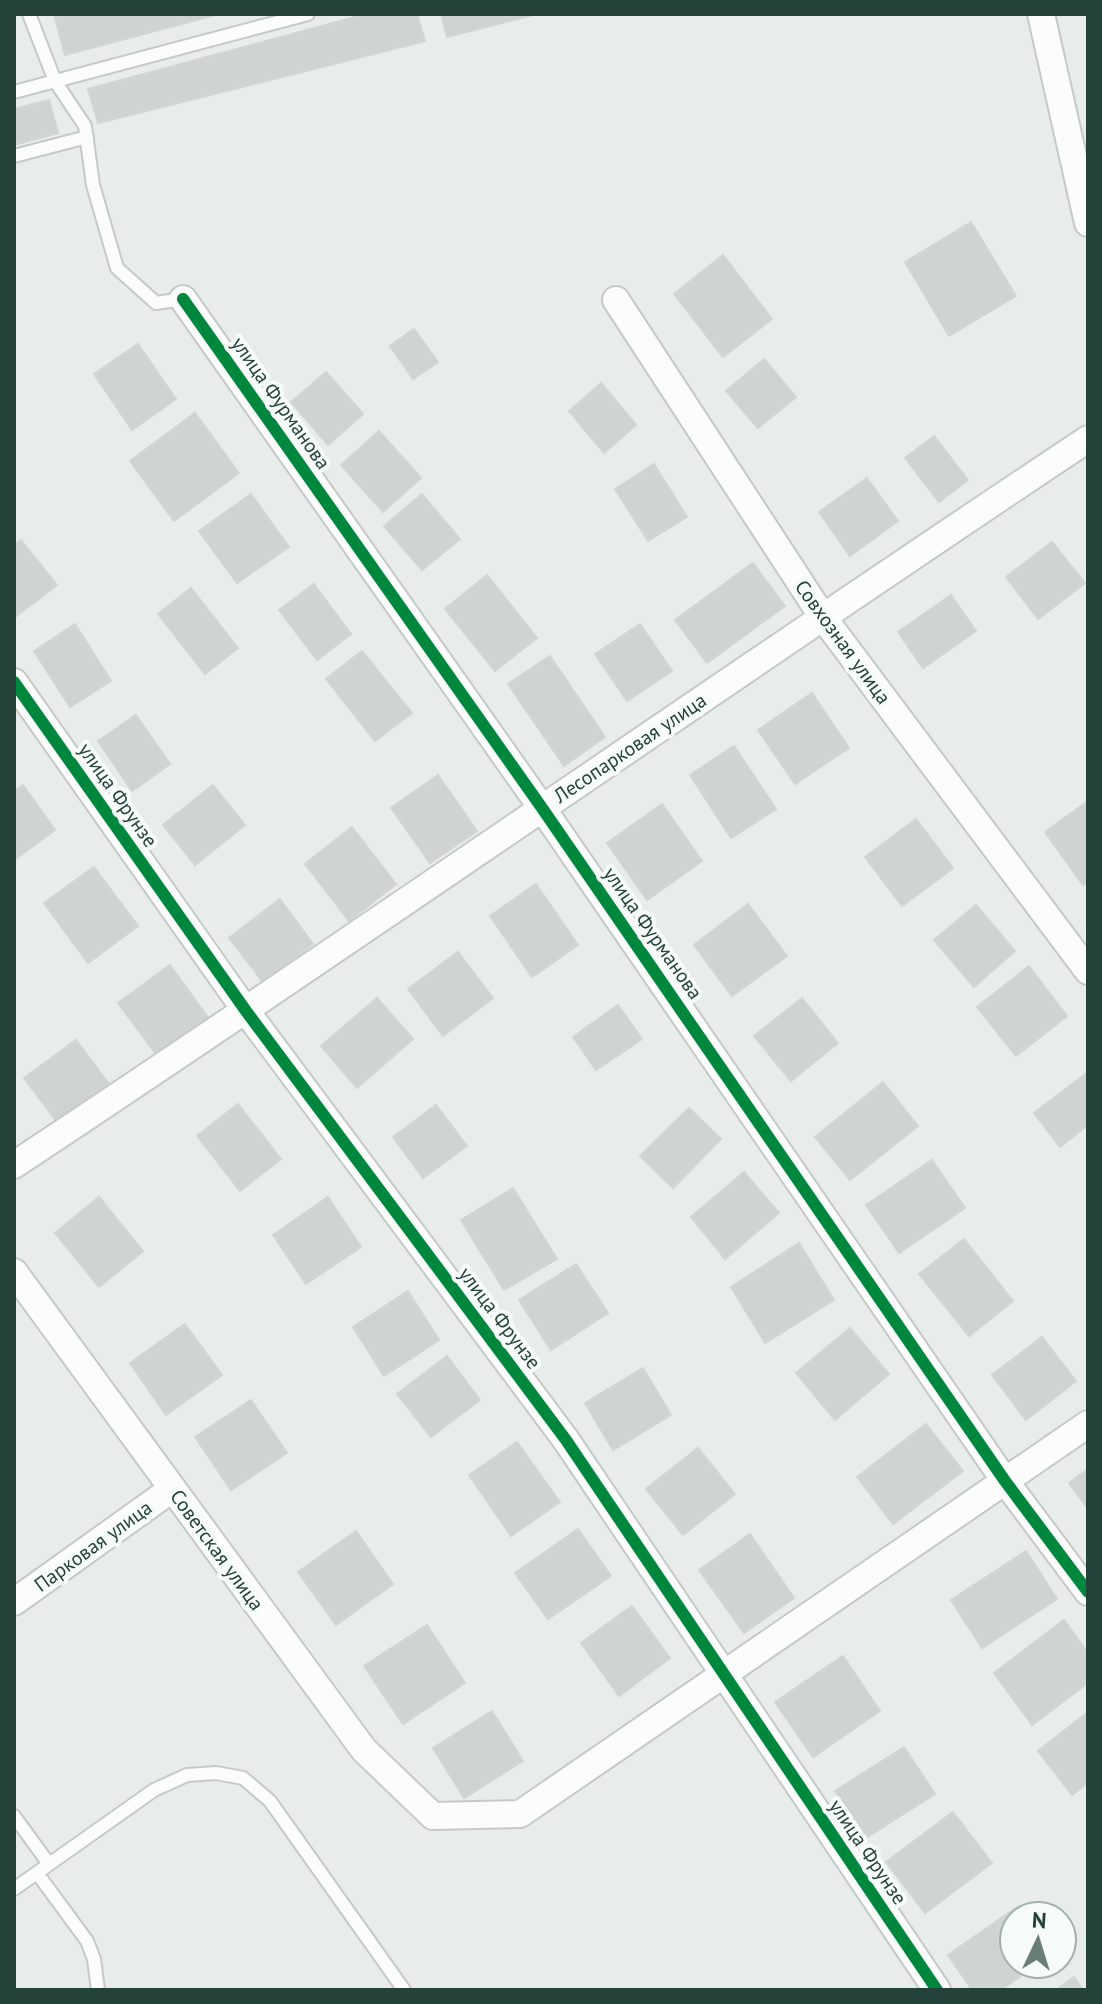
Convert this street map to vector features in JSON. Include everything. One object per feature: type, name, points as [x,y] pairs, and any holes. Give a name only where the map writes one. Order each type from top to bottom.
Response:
[{"type":"street","points":[[1041,14],[1088,223]]},
{"type":"street","name":"улица Фурманова","points":[[183,299],[542,808],[1005,1481],[1088,1592]]},
{"type":"street","name":"Совхозная улица","points":[[616,300],[822,616],[1088,971]]},
{"type":"street","name":"Лесопарковая улица","points":[[14,1165],[1088,439]]},
{"type":"street","name":"улица Фрунзе","points":[[14,682],[246,1011],[566,1440],[937,1990]]},
{"type":"street","name":"Советская улица","points":[[14,1272],[364,1750],[433,1816],[520,1814],[724,1674]]},
{"type":"street","points":[[724,1674],[1088,1424]]},
{"type":"street","name":"Парковая улица","points":[[14,1602],[172,1489]]},
{"type":"lane","points":[[29,14],[55,81],[85,126],[93,185],[117,268],[156,303],[183,299]]},
{"type":"lane","points":[[14,92],[308,14]]},
{"type":"lane","points":[[14,156],[87,137]]},
{"type":"lane","points":[[14,1889],[154,1790],[187,1775],[216,1773],[243,1778],[270,1801],[404,1990]]},
{"type":"lane","points":[[14,1816],[49,1864]]},
{"type":"lane","points":[[37,1873],[87,1941],[94,1959],[98,1990]]},
{"type":"building","points":[[54,14],[219,14],[65,55]]},
{"type":"building","points":[[366,14],[417,14],[425,41],[98,123],[88,89]]},
{"type":"building","points":[[441,14],[537,14],[447,37]]},
{"type":"building","points":[[49,100],[58,133],[14,145],[14,109]]},
{"type":"building","points":[[971,222],[1016,296],[949,336],[905,262]]},
{"type":"building","points":[[723,255],[772,319],[723,357],[674,294]]},
{"type":"building","points":[[414,329],[438,362],[413,379],[390,346]]},
{"type":"building","points":[[138,344],[176,399],[132,430],[94,374]]},
{"type":"building","points":[[764,359],[796,397],[758,428],[726,391]]},
{"type":"building","points":[[326,372],[363,414],[328,445],[291,402]]},
{"type":"building","points":[[601,383],[636,425],[604,453],[569,411]]},
{"type":"building","points":[[195,413],[239,473],[174,521],[130,461]]},
{"type":"building","points":[[379,431],[421,478],[383,512],[341,465]]},
{"type":"building","points":[[934,436],[968,480],[939,502],[905,458]]},
{"type":"building","points":[[654,464],[687,517],[648,541],[615,489]]},
{"type":"building","points":[[867,478],[898,521],[850,556],[819,512]]},
{"type":"building","points":[[251,494],[289,547],[237,583],[199,531]]},
{"type":"building","points":[[422,494],[460,539],[422,570],[384,526]]},
{"type":"building","points":[[21,540],[57,585],[14,618],[14,545]]},
{"type":"building","points":[[1052,542],[1085,583],[1038,619],[1006,577]]},
{"type":"building","points":[[753,563],[785,606],[707,663],[675,620]]},
{"type":"building","points":[[487,575],[537,638],[495,671],[445,609]]},
{"type":"building","points":[[314,584],[351,634],[317,660],[279,610]]},
{"type":"building","points":[[191,588],[238,648],[205,674],[158,614]]},
{"type":"building","points":[[951,595],[976,631],[923,668],[898,632]]},
{"type":"building","points":[[75,624],[111,681],[70,707],[34,651]]},
{"type":"building","points":[[640,624],[672,671],[627,701],[595,654]]},
{"type":"building","points":[[362,651],[412,713],[375,741],[326,679]]},
{"type":"building","points":[[550,656],[605,737],[564,766],[508,684]]},
{"type":"building","points":[[812,693],[849,748],[795,784],[758,730]]},
{"type":"building","points":[[136,715],[170,764],[132,791],[98,741]]},
{"type":"building","points":[[734,746],[776,809],[731,838],[690,775]]},
{"type":"building","points":[[438,775],[477,831],[430,863],[391,808]]},
{"type":"building","points":[[23,785],[55,830],[14,860],[14,791]]},
{"type":"building","points":[[213,785],[245,825],[195,865],[163,825]]},
{"type":"building","points":[[1088,801],[1088,881],[1083,885],[1045,832]]},
{"type":"building","points":[[662,804],[702,861],[647,900],[607,843]]},
{"type":"building","points":[[916,819],[953,868],[902,906],[865,857]]},
{"type":"building","points":[[352,827],[396,884],[349,921],[305,864]]},
{"type":"building","points":[[94,867],[138,926],[88,963],[44,903]]},
{"type":"building","points":[[536,884],[578,945],[532,977],[490,916]]},
{"type":"building","points":[[280,899],[313,944],[263,982],[229,938]]},
{"type":"building","points":[[748,904],[787,956],[732,996],[694,945]]},
{"type":"building","points":[[976,905],[1015,951],[974,987],[934,940]]},
{"type":"building","points":[[458,952],[493,998],[443,1036],[408,989]]},
{"type":"building","points":[[170,965],[209,1019],[158,1057],[118,1003]]},
{"type":"building","points":[[1029,966],[1067,1016],[1016,1056],[977,1007]]},
{"type":"building","points":[[377,998],[413,1039],[357,1088],[321,1046]]},
{"type":"building","points":[[802,998],[838,1043],[791,1081],[754,1036]]},
{"type":"building","points":[[618,1005],[642,1039],[596,1070],[573,1037]]},
{"type":"building","points":[[76,1040],[109,1084],[57,1122],[24,1078]]},
{"type":"building","points":[[1088,1072],[1088,1125],[1060,1147],[1034,1113]]},
{"type":"building","points":[[883,1082],[918,1126],[850,1180],[815,1137]]},
{"type":"building","points":[[238,1104],[281,1159],[240,1191],[197,1136]]},
{"type":"building","points":[[436,1105],[467,1146],[423,1178],[393,1137]]},
{"type":"building","points":[[689,1108],[721,1139],[673,1188],[640,1156]]},
{"type":"building","points":[[932,1160],[965,1208],[899,1253],[866,1205]]},
{"type":"building","points":[[744,1172],[779,1213],[725,1259],[691,1217]]},
{"type":"building","points":[[513,1188],[557,1259],[504,1290],[461,1220]]},
{"type":"building","points":[[99,1197],[143,1251],[99,1287],[55,1233]]},
{"type":"building","points":[[328,1197],[361,1247],[306,1284],[273,1235]]},
{"type":"building","points":[[964,1239],[1013,1301],[969,1336],[919,1274]]},
{"type":"building","points":[[799,1243],[834,1300],[765,1343],[731,1287]]},
{"type":"building","points":[[576,1264],[608,1313],[551,1350],[519,1300]]},
{"type":"building","points":[[408,1291],[439,1340],[384,1376],[353,1327]]},
{"type":"building","points":[[185,1324],[222,1375],[166,1415],[130,1363]]},
{"type":"building","points":[[850,1328],[889,1374],[835,1420],[796,1373]]},
{"type":"building","points":[[1042,1337],[1076,1381],[1026,1420],[992,1375]]},
{"type":"building","points":[[447,1356],[480,1400],[431,1437],[397,1394]]},
{"type":"building","points":[[643,1368],[671,1415],[613,1450],[585,1403]]},
{"type":"building","points":[[251,1400],[287,1453],[231,1490],[195,1437]]},
{"type":"building","points":[[926,1424],[963,1471],[893,1524],[857,1477]]},
{"type":"building","points":[[517,1442],[560,1502],[511,1536],[469,1475]]},
{"type":"building","points":[[698,1448],[735,1494],[683,1535],[646,1489]]},
{"type":"building","points":[[1088,1469],[1088,1509],[1069,1483]]},
{"type":"building","points":[[578,1529],[611,1576],[548,1619],[515,1573]]},
{"type":"building","points":[[356,1531],[393,1584],[336,1625],[298,1572]]},
{"type":"building","points":[[750,1534],[794,1598],[744,1633],[699,1570]]},
{"type":"building","points":[[1026,1551],[1057,1599],[982,1648],[951,1600]]},
{"type":"building","points":[[632,1606],[670,1658],[619,1696],[581,1643]]},
{"type":"building","points":[[1064,1620],[1088,1653],[1088,1683],[1032,1725],[994,1673]]},
{"type":"building","points":[[427,1625],[465,1683],[403,1724],[364,1666]]},
{"type":"building","points":[[843,1656],[880,1711],[813,1757],[775,1702]]},
{"type":"building","points":[[492,1711],[523,1761],[464,1798],[433,1748]]},
{"type":"building","points":[[1088,1712],[1088,1783],[1072,1795],[1038,1751]]},
{"type":"building","points":[[904,1747],[935,1794],[866,1838],[835,1791]]},
{"type":"building","points":[[953,1812],[992,1863],[925,1913],[886,1862]]},
{"type":"building","points":[[998,1920],[998,1980],[1015,1980],[1001,1990],[972,1990],[948,1955]]},
{"type":"building","points":[[1070,1980],[1076,1980],[1083,1990],[1056,1990]]},
{"type":"cycle path","points":[[183,299],[542,808],[1005,1481],[1088,1592]]},
{"type":"cycle path","points":[[14,682],[246,1011],[566,1440],[937,1990]]}]
